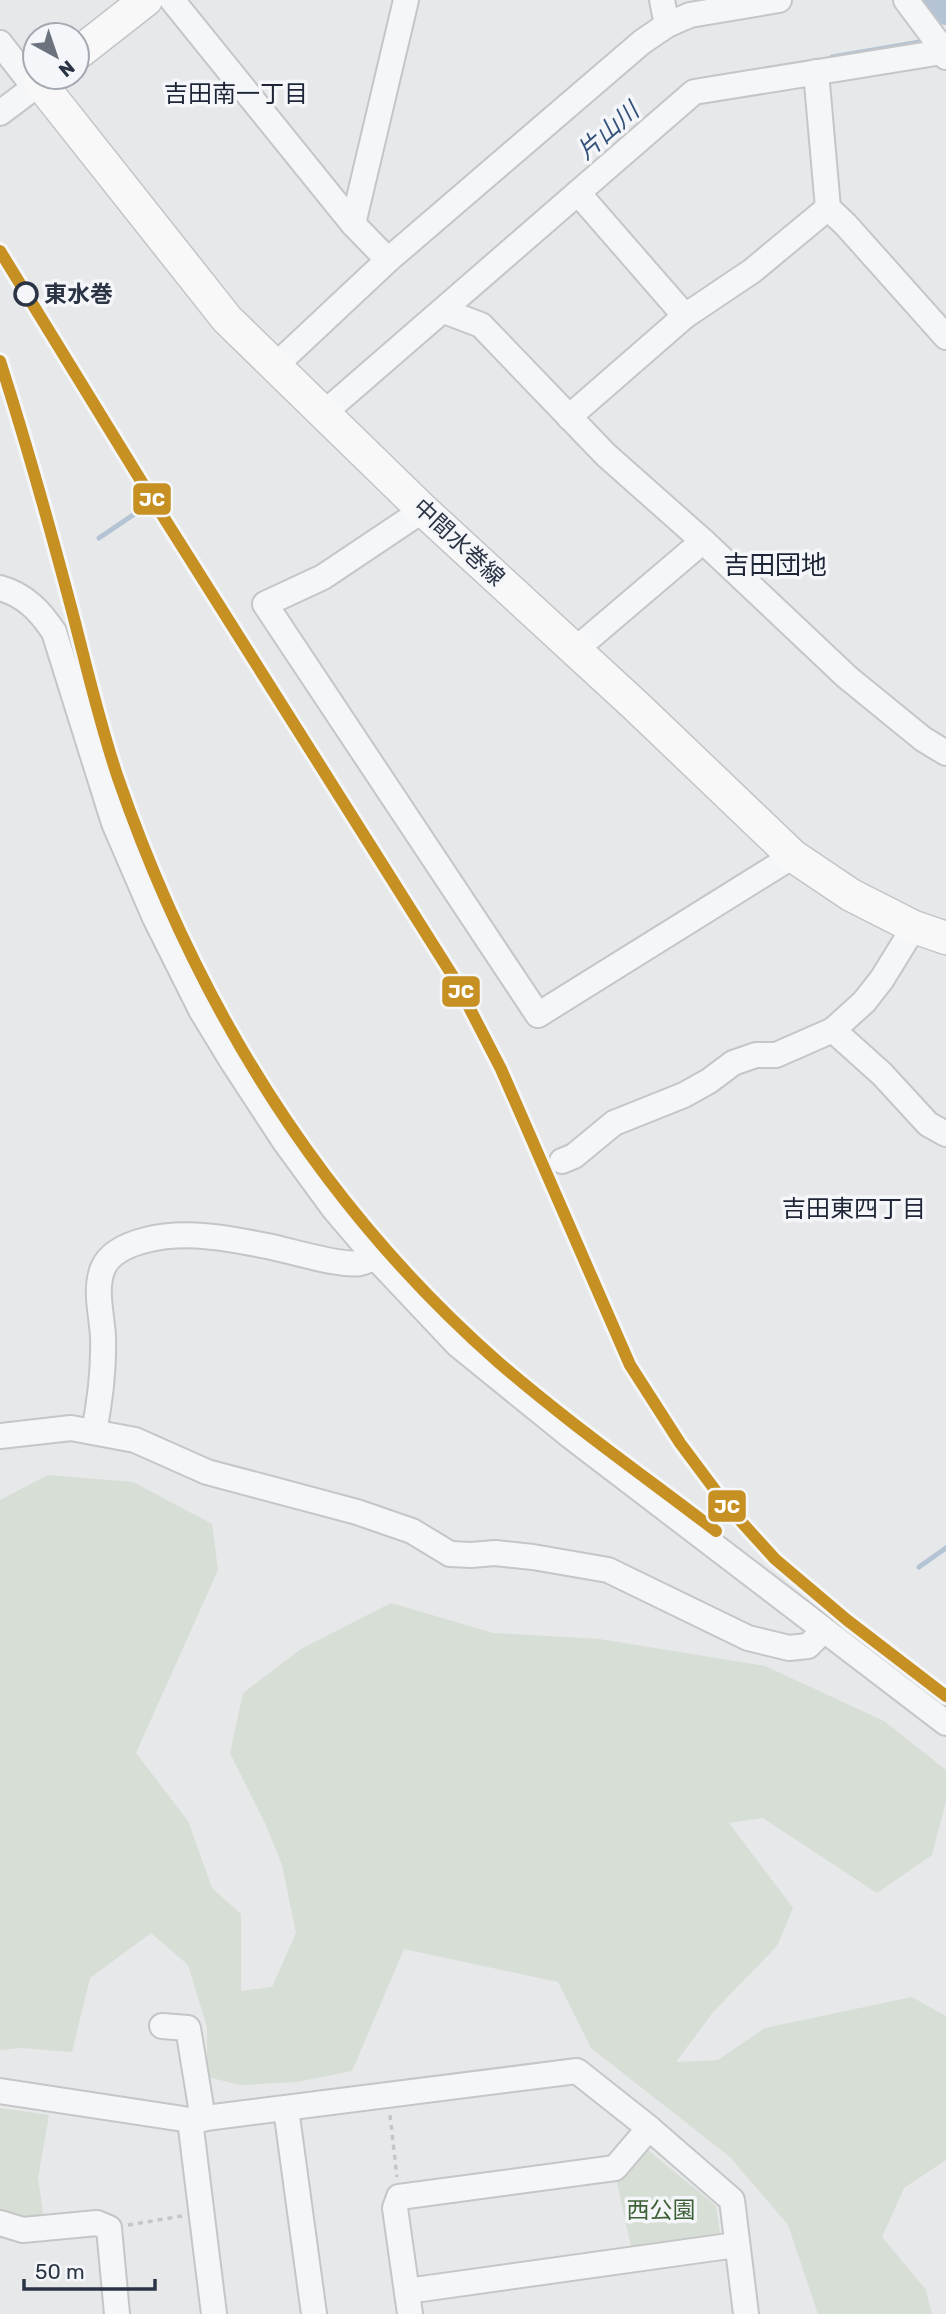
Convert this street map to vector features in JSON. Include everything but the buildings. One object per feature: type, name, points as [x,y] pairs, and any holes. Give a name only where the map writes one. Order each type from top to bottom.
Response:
[{"type":"main road","points":[[91,43],[146,0]]},
{"type":"main road","name":"中間水巻線","points":[[48,91],[227,319],[423,510],[793,856],[851,895],[914,927],[946,938]]},
{"type":"street","points":[[172,0],[353,225],[387,260]]},
{"type":"street","points":[[353,225],[406,0]]},
{"type":"street","points":[[662,0],[667,25]]},
{"type":"street","points":[[275,366],[387,260],[642,42],[667,25],[690,15],[779,0]]},
{"type":"street","points":[[324,413],[694,92],[944,54],[906,0]]},
{"type":"street","points":[[0,43],[21,63]]},
{"type":"street","points":[[817,72],[828,208],[946,337]]},
{"type":"street","points":[[0,113],[29,91]]},
{"type":"street","points":[[578,193],[685,316]]},
{"type":"street","points":[[569,417],[685,316],[752,271],[828,208]]},
{"type":"street","points":[[443,311],[481,325],[606,455],[703,541],[847,677],[923,739],[946,753]]},
{"type":"street","points":[[423,510],[323,577],[265,604],[538,1015],[793,856]]},
{"type":"street","points":[[575,650],[703,541]]},
{"type":"street","points":[[0,588],[12,591],[39,610],[54,632],[114,823],[155,918],[201,1010],[285,1142],[334,1209],[458,1345],[569,1435],[946,1723]]},
{"type":"street","points":[[562,1161],[574,1156],[614,1123],[684,1095],[733,1063],[756,1055],[776,1055],[833,1030],[864,1002],[882,979],[914,927]]},
{"type":"street","points":[[833,1030],[882,1074],[928,1124],[946,1134]]},
{"type":"street","points":[[94,1432],[100,1405],[103,1338],[98,1284],[104,1266],[116,1253],[133,1243],[169,1234],[265,1245],[360,1264],[375,1257]]},
{"type":"street","points":[[0,1436],[71,1428],[135,1440],[207,1472],[357,1512],[412,1531],[450,1554],[495,1553],[608,1570],[748,1638],[789,1648],[808,1646],[823,1631]]},
{"type":"street","points":[[162,2026],[188,2028],[197,2119],[201,2213],[214,2314]]},
{"type":"street","points":[[0,2091],[197,2119],[577,2071],[649,2128],[732,2200],[746,2314]]},
{"type":"street","points":[[286,2109],[314,2314]]},
{"type":"street","points":[[649,2128],[615,2168],[399,2197],[395,2208],[408,2302],[736,2245]]},
{"type":"street","points":[[0,2222],[23,2230],[97,2223],[109,2228],[117,2314]]},
{"type":"path","points":[[387,2094],[399,2197]]},
{"type":"path","points":[[109,2228],[201,2213]]},
{"type":"green space","points":[[48,1475],[133,1482],[212,1524],[218,1570],[136,1753],[188,1821],[212,1888],[241,1914],[241,1991],[272,1987],[296,1933],[282,1865],[266,1825],[230,1753],[243,1693],[301,1649],[391,1603],[493,1633],[599,1639],[765,1666],[884,1721],[946,1770],[946,1801],[932,1855],[877,1893],[763,1818],[729,1823],[793,1908],[777,1946],[714,2011],[676,2062],[718,2060],[765,2028],[912,1997],[946,2016],[946,2160],[904,2188],[882,2237],[926,2290],[932,2314],[818,2314],[788,2225],[730,2157],[591,2048],[558,1982],[404,1949],[352,2071],[297,2082],[241,2085],[207,2077],[207,2027],[188,1965],[151,1933],[90,1978],[72,2052],[22,2048],[0,2050],[0,1500]]},
{"type":"green space","points":[[0,2108],[49,2115],[38,2178],[44,2220],[0,2215]]},
{"type":"green space","name":"西公園","points":[[648,2150],[716,2206],[720,2233],[710,2242],[632,2251],[616,2178],[639,2153]]},
{"type":"waterway","points":[[939,0],[946,9]]},
{"type":"waterway","name":"片山川","points":[[832,57],[926,41]]},
{"type":"waterway","name":"片山川","points":[[99,538],[142,509]]},
{"type":"waterway","points":[[919,1567],[946,1548]]},
{"type":"transit line","name":"JC","points":[[0,251],[154,502],[454,978],[501,1069],[630,1365],[680,1443],[727,1506],[775,1559],[847,1620],[946,1696]]},
{"type":"transit line","name":"JC","points":[[0,361],[46,514],[118,778],[149,861],[185,942],[225,1020],[270,1095],[319,1166],[373,1235],[433,1300],[524,1384],[716,1531]]},
{"type":"place","name":"東水巻","points":[[26,294]]},
{"type":"district","name":"吉田南一丁目","points":[[236,94]]},
{"type":"district","name":"吉田団地","points":[[775,565]]},
{"type":"district","name":"吉田東四丁目","points":[[854,1209]]}]
